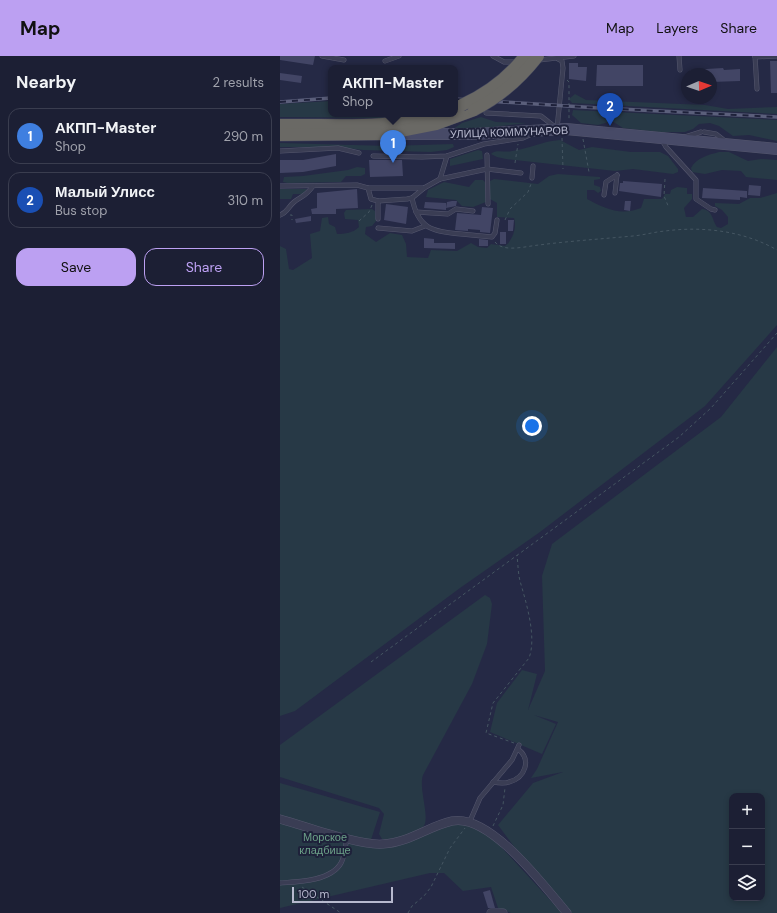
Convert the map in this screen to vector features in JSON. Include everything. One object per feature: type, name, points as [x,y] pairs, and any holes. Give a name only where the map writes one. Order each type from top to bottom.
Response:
[{"type":"highway","points":[[459,107],[480,97],[500,83],[525,56]]},
{"type":"highway","points":[[458,114],[474,110],[492,101],[514,83],[538,56]]},
{"type":"highway","points":[[280,125],[380,125],[443,118]]},
{"type":"highway","points":[[280,135],[384,134],[418,129],[443,118]]},
{"type":"main road","points":[[443,118],[447,135]]},
{"type":"main road","name":"УЛИЦА КОММУНАРОВ","points":[[384,134],[447,135],[536,130],[661,138],[777,149]]},
{"type":"street","points":[[280,819],[347,838],[376,844],[396,842],[454,820],[470,821],[490,832],[510,849],[567,913]]},
{"type":"street","points":[[492,913],[503,913]]},
{"type":"lane","points":[[322,56],[344,60]]},
{"type":"lane","points":[[385,61],[399,56]]},
{"type":"lane","points":[[493,56],[504,62],[558,59],[574,56]]},
{"type":"lane","points":[[679,56],[680,70]]},
{"type":"lane","points":[[757,89],[755,56],[777,56]]},
{"type":"lane","points":[[558,59],[562,61],[560,131]]},
{"type":"lane","points":[[486,113],[541,116],[560,131]]},
{"type":"lane","points":[[373,156],[447,156],[484,144],[519,139],[529,136],[536,130]]},
{"type":"lane","points":[[681,140],[703,132],[716,134],[730,145]]},
{"type":"lane","points":[[661,138],[666,147],[696,180],[696,199],[715,210]]},
{"type":"lane","points":[[280,151],[338,148],[359,153]]},
{"type":"lane","points":[[440,179],[447,156]]},
{"type":"lane","points":[[487,156],[488,204]]},
{"type":"lane","points":[[532,178],[533,166]]},
{"type":"lane","points":[[368,188],[373,200],[378,201],[412,198],[424,188],[440,179],[487,169],[521,173]]},
{"type":"lane","points":[[604,195],[606,182],[617,175],[615,193]]},
{"type":"lane","points":[[280,186],[357,185],[368,188],[424,188]]},
{"type":"lane","points":[[280,215],[287,212],[295,201],[306,196],[313,186]]},
{"type":"lane","points":[[412,198],[416,212],[425,226],[444,233],[492,236],[495,233],[497,220]]},
{"type":"lane","points":[[378,201],[378,219]]},
{"type":"lane","points":[[416,212],[448,214],[456,209],[474,211]]},
{"type":"lane","points":[[378,228],[412,231],[425,226]]},
{"type":"lane","points":[[470,821],[480,798],[493,782],[512,760],[518,747],[525,756],[526,765],[515,780],[506,783],[493,782]]},
{"type":"lane","points":[[280,882],[295,882],[334,872],[342,862],[347,838]]},
{"type":"path","points":[[562,80],[569,82],[568,106],[570,122]]},
{"type":"path","points":[[560,131],[563,169]]},
{"type":"path","points":[[583,135],[589,172]]},
{"type":"path","points":[[515,163],[519,139]]},
{"type":"path","points":[[505,220],[510,209],[528,192],[532,178]]},
{"type":"path","points":[[665,179],[664,196],[670,208]]},
{"type":"path","points":[[359,221],[369,212],[373,200]]},
{"type":"path","points":[[492,236],[499,246],[511,248],[634,236],[666,231],[716,231],[746,236],[777,250]]},
{"type":"path","points":[[371,662],[679,438],[711,408],[777,333]]},
{"type":"path","points":[[517,555],[520,580],[528,609],[532,650],[529,658],[494,703],[486,733],[518,747]]},
{"type":"path","points":[[490,832],[503,805],[506,783]]},
{"type":"path","points":[[408,913],[412,906],[424,896],[431,887],[450,848],[470,821]]},
{"type":"path","points":[[295,882],[341,913]]},
{"type":"green space","points":[[575,94],[586,100],[705,105],[728,109],[777,107],[777,114],[572,103],[569,99]]},
{"type":"green space","points":[[328,101],[328,117],[388,117],[380,118],[280,117],[280,104]]},
{"type":"green space","points":[[573,110],[777,120],[777,141],[749,135],[733,136],[719,126],[710,123],[699,124],[693,129],[685,132],[660,132],[623,128],[612,121],[598,125],[581,123],[572,115]]},
{"type":"green space","points":[[481,117],[496,122],[527,123],[475,129],[453,129],[462,123]]},
{"type":"green space","points":[[560,140],[579,150],[592,147],[631,152],[660,152],[668,156],[678,169],[678,172],[673,174],[633,169],[615,171],[506,159],[491,154],[495,152],[518,150]]},
{"type":"green space","points":[[280,143],[389,146],[453,144],[454,147],[447,150],[431,152],[363,150],[339,147],[280,147]]},
{"type":"green space","points":[[478,150],[482,151],[483,159],[450,166],[450,159]]},
{"type":"green space","points":[[719,152],[729,152],[748,161],[761,159],[777,160],[777,180],[746,177],[741,171],[722,170],[705,174],[692,172],[691,168],[699,159]]},
{"type":"green space","points":[[357,167],[365,168],[365,174],[361,176],[346,176],[341,182],[283,182],[284,177],[348,170]]},
{"type":"green space","points":[[558,174],[600,177],[600,179],[594,180],[594,185],[600,187],[601,191],[598,193],[594,190],[587,190],[587,199],[600,206],[620,211],[641,208],[644,199],[662,199],[665,194],[670,194],[671,190],[677,187],[687,188],[687,194],[692,194],[692,199],[684,208],[686,217],[693,217],[702,209],[706,210],[710,213],[717,227],[721,228],[728,224],[728,217],[722,210],[715,206],[715,203],[739,204],[750,198],[760,198],[777,193],[777,325],[705,406],[540,532],[460,588],[295,711],[280,716],[280,246],[286,249],[289,269],[293,270],[312,258],[310,234],[320,231],[322,218],[328,217],[329,224],[335,227],[337,234],[352,232],[359,227],[358,220],[345,219],[344,213],[346,210],[372,209],[375,211],[376,221],[372,226],[366,227],[365,234],[376,242],[390,233],[402,235],[406,244],[407,257],[428,258],[431,250],[457,251],[471,243],[478,247],[487,248],[491,244],[505,246],[514,233],[515,222],[514,218],[497,217],[497,203],[490,199],[490,181],[494,179],[538,184],[549,176]]},
{"type":"green space","points":[[475,180],[483,180],[485,182],[486,202],[473,207],[462,206],[456,200],[426,197],[428,190],[444,182],[469,187]]},
{"type":"green space","points":[[280,189],[306,189],[308,191],[304,194],[293,194],[291,199],[280,199]]},
{"type":"green space","points":[[777,347],[777,913],[572,913],[532,871],[498,825],[533,783],[563,772],[531,778],[537,769],[558,722],[534,715],[556,724],[542,754],[490,732],[497,703],[522,670],[537,674],[528,710],[545,671],[542,576],[552,544],[721,417]]},
{"type":"green space","points":[[485,595],[490,598],[492,604],[487,644],[472,684],[423,775],[422,788],[426,817],[423,827],[417,831],[391,840],[382,839],[379,834],[384,814],[379,808],[280,777],[280,745]]},
{"type":"green space","name":"Морское кладбище","points":[[280,783],[380,812],[369,846],[410,841],[454,824],[470,825],[493,838],[562,913],[511,913],[498,908],[491,887],[463,891],[444,873],[430,873],[280,908]]},
{"type":"building","points":[[280,56],[315,56],[313,65],[280,60]]},
{"type":"building","points":[[770,61],[777,61],[777,93],[771,93]]},
{"type":"building","points":[[569,63],[578,63],[578,67],[587,67],[586,81],[569,79]]},
{"type":"building","points":[[597,65],[643,65],[643,86],[596,86]]},
{"type":"building","points":[[717,68],[723,68],[724,70],[740,69],[740,81],[717,82]]},
{"type":"building","points":[[280,73],[302,76],[301,83],[280,80]]},
{"type":"building","points":[[336,154],[336,166],[303,172],[280,173],[280,160],[303,160]]},
{"type":"building","points":[[369,160],[402,160],[403,176],[370,177]]},
{"type":"building","points":[[623,181],[662,184],[661,197],[619,191],[620,183],[623,183]]},
{"type":"building","points":[[749,185],[761,186],[760,196],[748,195]]},
{"type":"building","points":[[703,188],[747,191],[747,198],[740,197],[740,200],[702,198]]},
{"type":"building","points":[[357,189],[358,208],[336,209],[336,214],[312,214],[311,209],[317,208],[317,193]]},
{"type":"building","points":[[457,201],[456,206],[446,208],[447,202]]},
{"type":"building","points":[[625,201],[631,201],[630,211],[624,210]]},
{"type":"building","points":[[425,202],[446,203],[446,210],[424,208]]},
{"type":"building","points":[[386,204],[408,207],[406,224],[384,220]]},
{"type":"building","points":[[482,207],[493,208],[490,233],[480,232],[480,230],[455,230],[457,213],[481,215]]},
{"type":"building","points":[[311,216],[311,221],[296,223],[295,219]]},
{"type":"building","points":[[508,220],[514,220],[513,231],[508,231]]},
{"type":"building","points":[[500,232],[506,232],[506,244],[500,244]]},
{"type":"building","points":[[424,238],[434,239],[434,243],[455,243],[455,249],[424,248]]},
{"type":"building","points":[[479,239],[488,240],[488,246],[479,246]]},
{"type":"building","points":[[490,890],[495,908],[488,908],[483,892]]},
{"type":"railway","points":[[280,102],[328,98]]},
{"type":"railway","points":[[458,99],[777,117]]},
{"type":"place","name":"Малый Улисс","points":[[610,126]]},
{"type":"place","name":"АКПП-Master","points":[[393,163]]}]
